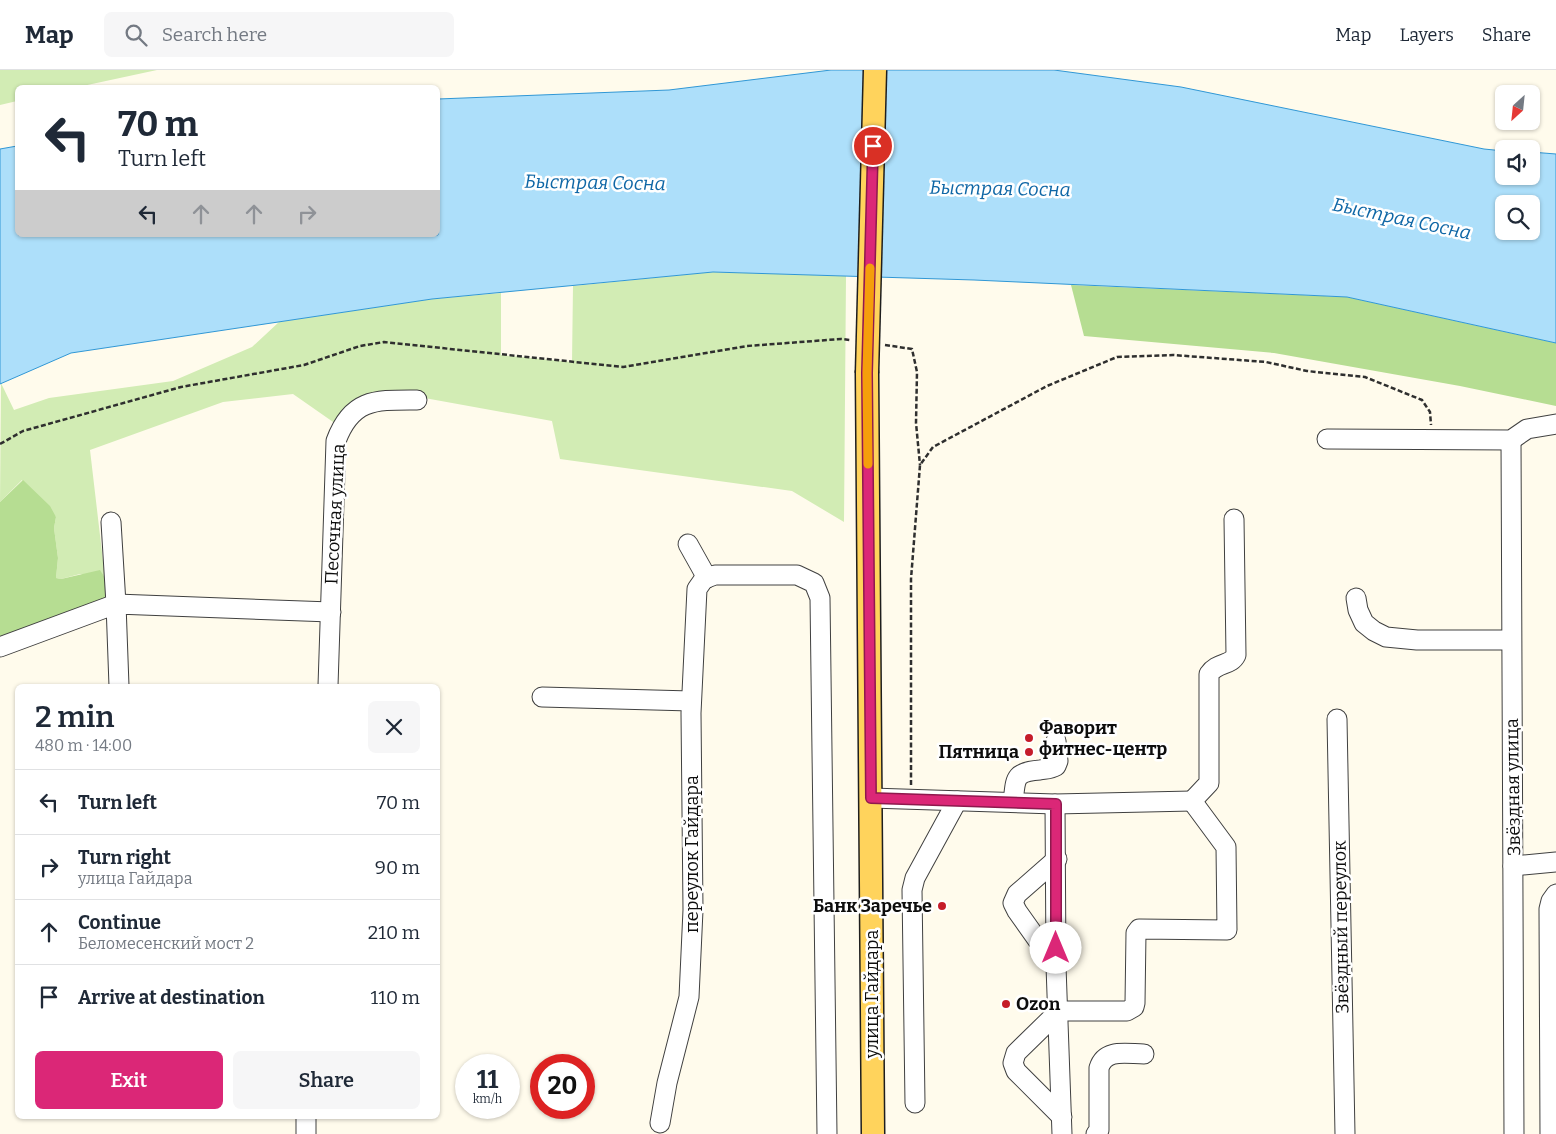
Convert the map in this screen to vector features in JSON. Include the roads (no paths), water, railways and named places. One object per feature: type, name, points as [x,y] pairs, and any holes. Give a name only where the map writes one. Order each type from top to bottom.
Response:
[{"type":"main road","name":"улица Гайдара","points":[[873,1134],[867,373],[874,70]]},
{"type":"street","name":"Песочная улица","points":[[328,684],[336,441],[340,430],[354,411],[364,404],[394,400],[417,400]]},
{"type":"street","points":[[1327,439],[1511,440],[1527,429],[1556,424]]},
{"type":"street","name":"Звёздная улица","points":[[1511,440],[1510,640],[1514,866],[1514,1134]]},
{"type":"street","points":[[871,798],[1056,804],[1192,800],[1209,783],[1210,674],[1216,666],[1233,660],[1236,656],[1234,519]]},
{"type":"street","points":[[111,522],[119,684]]},
{"type":"street","points":[[688,544],[704,580],[715,575],[797,575],[814,583],[819,594],[827,1134]]},
{"type":"street","name":"переулок Гайдара","points":[[660,1123],[667,1083],[689,997],[694,910],[691,701],[696,598],[697,589],[704,580]]},
{"type":"street","points":[[1356,598],[1358,610],[1364,623],[1386,637],[1417,640],[1510,640]]},
{"type":"street","points":[[0,647],[116,604],[331,612]]},
{"type":"street","points":[[542,697],[691,701]]},
{"type":"street","name":"Звёздный переулок","points":[[1337,719],[1345,1134]]},
{"type":"street","points":[[1013,802],[1016,781],[1020,774],[1027,771],[1051,769],[1056,766],[1058,762],[1056,740]]},
{"type":"street","points":[[1062,1126],[1016,1071],[1013,1064],[1018,1051],[1059,1011],[1127,1010],[1134,1007],[1136,933],[1139,928],[1227,930],[1226,848],[1192,800]]},
{"type":"street","points":[[915,1103],[912,890],[915,878],[957,801]]},
{"type":"street","points":[[1056,804],[1056,966],[1062,1126]]},
{"type":"street","points":[[1056,966],[1013,903],[1017,894],[1057,858]]},
{"type":"street","points":[[1514,866],[1556,862]]},
{"type":"street","points":[[1550,1134],[1549,909],[1551,901],[1556,894]]},
{"type":"street","points":[[1096,1134],[1099,1130],[1099,1068],[1101,1061],[1114,1053],[1144,1054]]},
{"type":"street","points":[[306,1119],[306,1134]]},
{"type":"water","name":"Быстрая Сосна","points":[[831,70],[1054,70],[1181,87],[1495,150],[1495,185],[1540,185],[1540,153],[1556,154],[1556,343],[1347,297],[974,280],[713,272],[432,299],[71,353],[0,384],[0,149],[15,146],[15,237],[440,237],[440,99],[669,90]]},
{"type":"place","name":"Фаворит фитнес-центр","points":[[1029,738]]},
{"type":"place","name":"Пятница","points":[[1029,752]]},
{"type":"place","name":"Банк Заречье","points":[[942,906]]},
{"type":"place","name":"Ozon","points":[[1006,1004]]}]
